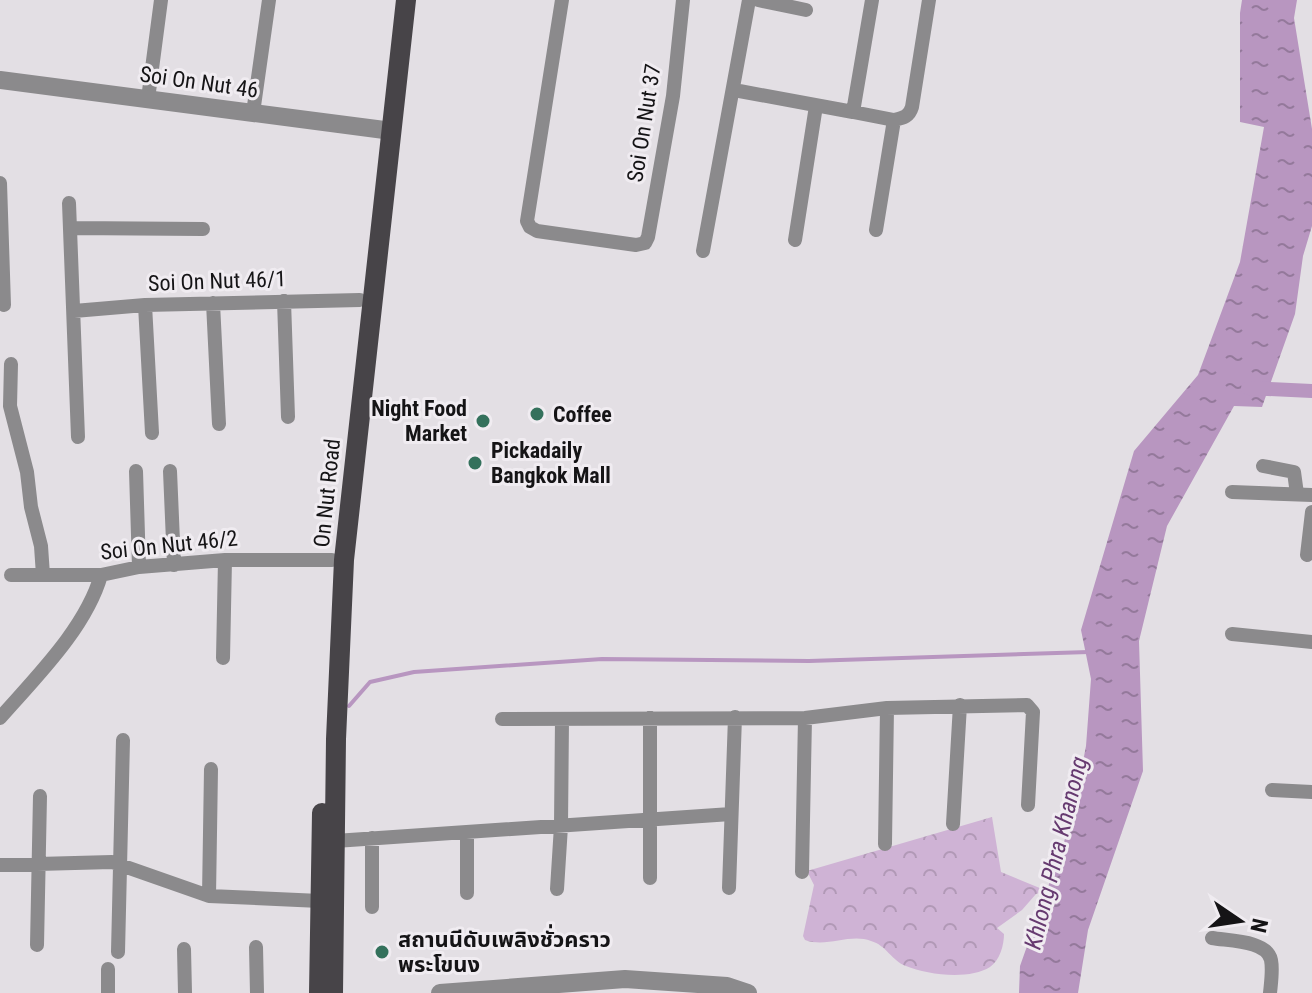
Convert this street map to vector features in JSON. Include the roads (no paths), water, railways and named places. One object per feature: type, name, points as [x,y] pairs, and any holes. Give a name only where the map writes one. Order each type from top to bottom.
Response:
[{"type":"main road","name":"On Nut Road","points":[[386,130],[394,0]]},
{"type":"main road","name":"On Nut Road","points":[[319,993],[327,901],[338,560],[386,130],[406,0]]},
{"type":"main road","name":"On Nut Road","points":[[327,901],[333,993]]},
{"type":"street","points":[[148,99],[161,0]]},
{"type":"street","points":[[253,113],[269,0]]},
{"type":"street","name":"Soi On Nut 37","points":[[562,0],[527,221],[537,231],[636,245],[645,243],[648,237],[673,96],[683,0]]},
{"type":"street","points":[[703,251],[749,0]]},
{"type":"street","points":[[758,0],[806,10]]},
{"type":"street","points":[[853,112],[872,0]]},
{"type":"street","points":[[734,90],[894,120],[905,117],[912,107],[929,0]]},
{"type":"street","name":"Soi On Nut 46","points":[[0,80],[386,130]]},
{"type":"street","points":[[795,240],[816,106]]},
{"type":"street","points":[[876,230],[894,120]]},
{"type":"street","points":[[0,183],[4,305]]},
{"type":"street","points":[[69,203],[78,437]]},
{"type":"street","points":[[71,228],[203,229]]},
{"type":"street","name":"Soi On Nut 46/1","points":[[74,311],[145,305],[366,300]]},
{"type":"street","points":[[284,301],[288,417]]},
{"type":"street","points":[[213,303],[219,424]]},
{"type":"street","points":[[145,305],[152,433]]},
{"type":"street","points":[[11,364],[10,406],[27,472],[31,507],[41,546],[43,575]]},
{"type":"street","points":[[1232,492],[1305,495],[1294,472],[1263,466]]},
{"type":"street","points":[[136,471],[139,567]]},
{"type":"street","points":[[170,471],[174,565]]},
{"type":"street","points":[[1307,555],[1312,512]]},
{"type":"street","points":[[223,658],[225,560]]},
{"type":"street","name":"Soi On Nut 46/2","points":[[11,575],[101,575],[139,567],[225,560],[338,560]]},
{"type":"street","points":[[0,718],[38,675],[80,619],[96,593],[101,575]]},
{"type":"street","points":[[1232,634],[1312,642]]},
{"type":"street","points":[[502,719],[805,718],[887,708],[1022,704],[1031,708],[1028,805]]},
{"type":"street","points":[[953,824],[960,705]]},
{"type":"street","points":[[885,844],[887,708]]},
{"type":"street","points":[[729,888],[735,717]]},
{"type":"street","points":[[650,718],[650,878]]},
{"type":"street","points":[[802,872],[805,718]]},
{"type":"street","points":[[557,889],[562,719]]},
{"type":"street","points":[[118,952],[123,740]]},
{"type":"street","points":[[209,896],[211,769]]},
{"type":"street","points":[[1272,790],[1312,792]]},
{"type":"street","points":[[37,945],[40,796]]},
{"type":"street","points":[[328,842],[731,814]]},
{"type":"street","points":[[467,832],[467,893]]},
{"type":"street","points":[[372,838],[372,907]]},
{"type":"street","points":[[0,865],[112,862],[209,896],[327,901]]},
{"type":"street","points":[[1212,938],[1260,946],[1267,951],[1271,957],[1270,993]]},
{"type":"street","points":[[256,947],[257,993]]},
{"type":"street","points":[[184,949],[185,993]]},
{"type":"street","points":[[108,969],[108,993]]},
{"type":"street","points":[[440,993],[625,979],[673,987],[727,986],[748,993]]},
{"type":"water","points":[[1242,0],[1297,0],[1294,18],[1312,129],[1312,226],[1303,256],[1295,314],[1262,407],[1234,406],[1167,526],[1139,641],[1143,771],[1088,930],[1078,993],[1019,993],[1020,966],[1072,819],[1086,746],[1091,679],[1081,630],[1134,451],[1198,375],[1240,262],[1264,127],[1240,122]]},
{"type":"waterway","points":[[1248,388],[1312,391]]},
{"type":"waterway","points":[[349,706],[370,682],[414,672],[602,659],[809,661],[1089,652]]},
{"type":"place","name":"Coffee","points":[[537,414]]},
{"type":"place","name":"Night Food Market","points":[[483,421]]},
{"type":"place","name":"Pickadaily Bangkok Mall","points":[[475,463]]},
{"type":"place","name":"สถานนีดับเพลิงชั่วคราว พระโขนง","points":[[382,952]]},
{"type":"water label","name":"Khlong Phra Khanong","points":[[1056,853]]}]
